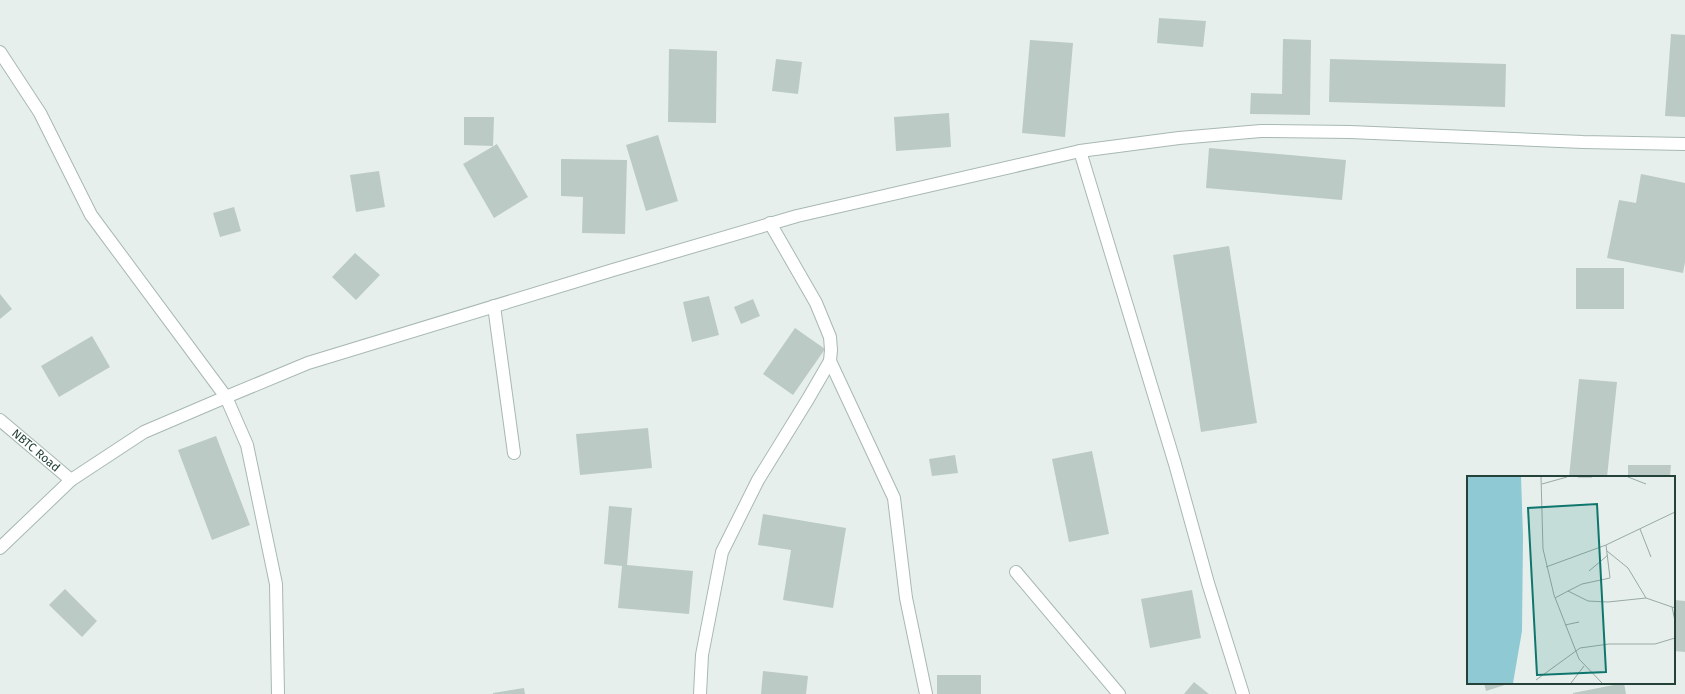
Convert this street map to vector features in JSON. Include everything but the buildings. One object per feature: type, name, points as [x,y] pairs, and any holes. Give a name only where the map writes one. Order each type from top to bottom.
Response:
[{"type":"street","points":[[0,52],[40,113],[91,215],[226,397],[247,444],[276,584],[278,694]]},
{"type":"street","points":[[0,548],[71,480],[144,432],[226,397],[308,363],[770,223],[1080,151],[1179,138],[1262,131],[1350,132],[1583,142],[1685,144]]},
{"type":"street","points":[[1080,151],[1175,464],[1208,584],[1243,694]]},
{"type":"street","points":[[700,694],[702,655],[722,552],[758,480],[830,361],[830,337],[816,303],[770,223]]},
{"type":"street","points":[[494,306],[514,453]]},
{"type":"street","points":[[830,361],[894,498],[906,598],[926,694]]},
{"type":"street","name":"NBTC Road","points":[[0,420],[71,480]]},
{"type":"street","points":[[1016,572],[1119,694]]}]
